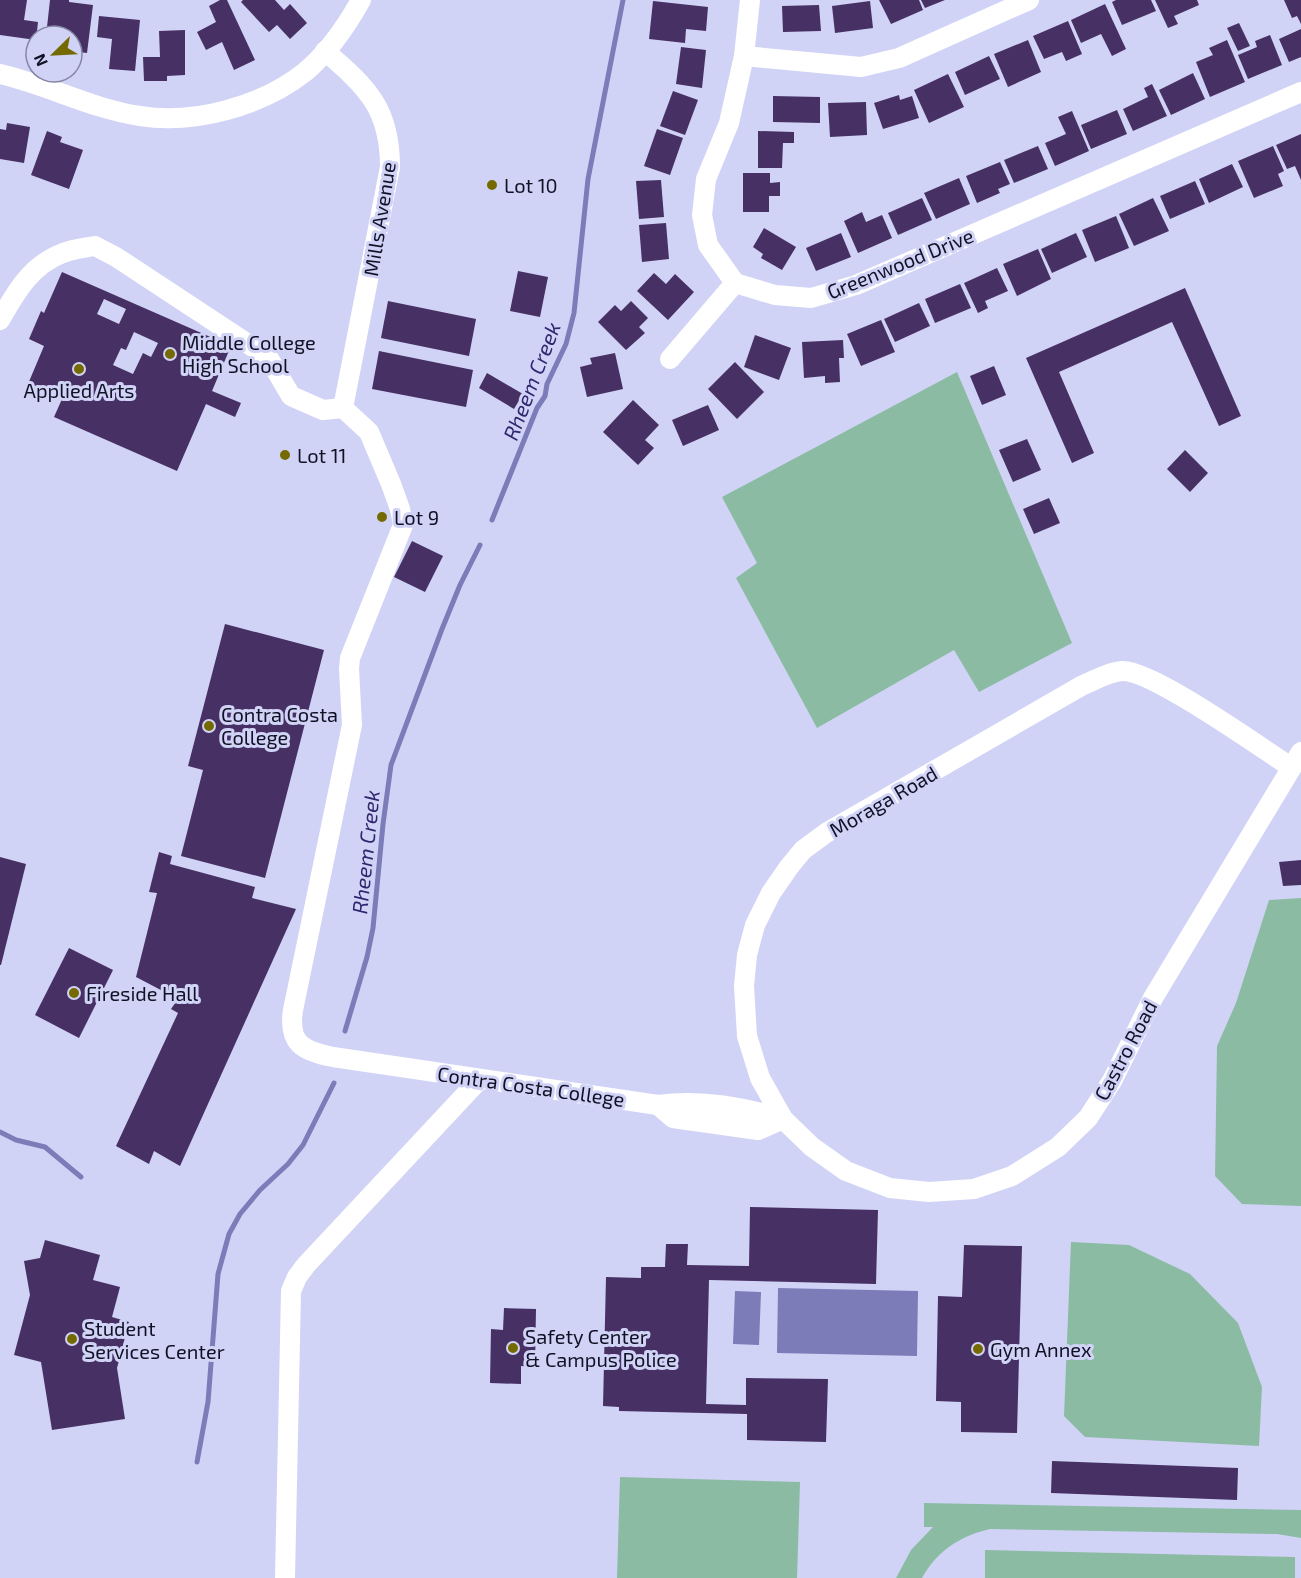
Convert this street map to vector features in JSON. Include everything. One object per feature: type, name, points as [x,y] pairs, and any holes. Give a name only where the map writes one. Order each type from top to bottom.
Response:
[{"type":"street","points":[[0,74],[141,117],[171,119],[200,116],[229,110],[270,94],[305,71],[345,27],[361,0]]},
{"type":"street","points":[[670,359],[735,283],[708,244],[702,215],[706,178],[729,123],[744,56],[750,0]]},
{"type":"street","points":[[744,56],[861,67],[899,58],[1029,0]]},
{"type":"street","name":"Mills Avenue","points":[[325,51],[368,93],[380,113],[390,141],[390,167],[343,408]]},
{"type":"street","name":"Greenwood Drive","points":[[735,283],[775,295],[811,298],[856,285],[1301,92]]},
{"type":"street","points":[[0,320],[17,290],[39,266],[63,253],[95,246],[116,257],[268,357],[291,396],[323,410],[343,408]]},
{"type":"street","name":"Contra Costa College","points":[[343,408],[369,432],[391,484],[403,525],[350,658],[352,725],[291,1027],[294,1037],[302,1046],[316,1054],[658,1105],[679,1102],[751,1109],[783,1119]]},
{"type":"street","name":"Moraga Road","points":[[846,1171],[812,1147],[783,1119],[760,1078],[747,1036],[744,986],[747,955],[755,925],[771,893],[803,850],[826,833],[1083,685],[1108,674],[1124,671],[1141,674],[1296,759]]},
{"type":"street","name":"Castro Road","points":[[846,1171],[890,1188],[929,1192],[974,1189],[1012,1176],[1058,1148],[1088,1118],[1112,1081],[1153,998],[1296,759]]},
{"type":"street","points":[[285,1578],[291,1291],[306,1265],[480,1079]]},
{"type":"green space","points":[[957,372],[1072,643],[979,692],[954,650],[817,728],[736,578],[757,563],[722,497]]},
{"type":"green space","points":[[1301,898],[1301,1206],[1242,1204],[1215,1176],[1217,1046],[1236,1003],[1269,900]]},
{"type":"green space","points":[[1071,1242],[1129,1245],[1190,1274],[1238,1323],[1262,1387],[1259,1446],[1085,1437],[1064,1416]]},
{"type":"green space","points":[[620,1477],[800,1482],[797,1578],[617,1578]]},
{"type":"green space","points":[[924,1503],[1301,1510],[1301,1538],[1277,1534],[990,1529],[959,1540],[950,1546],[928,1568],[922,1578],[896,1578],[911,1550],[933,1527],[924,1527]]},
{"type":"green space","points":[[985,1550],[1295,1557],[1295,1578],[985,1578]]},
{"type":"water","points":[[778,1288],[918,1291],[917,1356],[777,1353]]},
{"type":"water","points":[[735,1291],[761,1292],[759,1345],[733,1344]]},
{"type":"building","points":[[0,0],[27,0],[24,20],[38,22],[38,24],[24,24],[24,38],[0,35]]},
{"type":"building","points":[[50,0],[69,0],[69,2],[93,5],[87,53],[84,53],[84,24],[47,24]]},
{"type":"building","points":[[220,0],[227,0],[255,60],[234,70],[222,42],[206,50],[197,32],[216,22],[209,6]]},
{"type":"building","points":[[243,0],[275,0],[284,10],[290,4],[307,23],[290,39],[277,25],[269,32],[241,2]]},
{"type":"building","points":[[879,0],[919,0],[923,10],[891,24]]},
{"type":"building","points":[[921,0],[945,0],[925,8]]},
{"type":"building","points":[[1151,0],[1156,11],[1122,25],[1112,2]]},
{"type":"building","points":[[1155,0],[1197,0],[1199,5],[1174,16],[1178,24],[1168,28]]},
{"type":"building","points":[[1284,0],[1301,0],[1301,24],[1297,16],[1292,18]]},
{"type":"building","points":[[653,1],[708,7],[706,31],[686,29],[685,43],[649,39]]},
{"type":"building","points":[[870,1],[873,28],[835,33],[832,6]]},
{"type":"building","points":[[1105,4],[1126,49],[1112,56],[1101,34],[1081,43],[1071,20]]},
{"type":"building","points":[[819,5],[821,31],[783,32],[782,6]]},
{"type":"building","points":[[99,16],[140,20],[135,71],[109,69],[112,39],[97,37]]},
{"type":"building","points":[[1068,21],[1082,54],[1066,61],[1062,52],[1044,59],[1033,36]]},
{"type":"building","points":[[1239,23],[1250,46],[1238,51],[1227,28]]},
{"type":"building","points":[[1301,29],[1301,57],[1289,62],[1279,39]]},
{"type":"building","points":[[185,30],[185,75],[167,76],[167,81],[144,81],[143,57],[160,57],[159,31]]},
{"type":"building","points":[[1270,35],[1282,65],[1248,79],[1238,55],[1257,47],[1255,41]]},
{"type":"building","points":[[1028,40],[1041,72],[1008,87],[994,54]]},
{"type":"building","points":[[1227,40],[1245,82],[1210,97],[1196,62],[1213,55],[1209,48]]},
{"type":"building","points":[[681,47],[706,50],[702,88],[676,84]]},
{"type":"building","points":[[989,56],[1000,79],[965,95],[955,72]]},
{"type":"building","points":[[1193,73],[1205,99],[1171,115],[1159,90]]},
{"type":"building","points":[[948,74],[964,107],[929,123],[914,90]]},
{"type":"building","points":[[1152,84],[1167,116],[1133,131],[1123,109],[1148,97],[1144,88]]},
{"type":"building","points":[[673,91],[698,100],[685,135],[660,126]]},
{"type":"building","points":[[899,95],[900,100],[912,96],[919,118],[883,129],[874,103]]},
{"type":"building","points":[[773,96],[820,97],[820,123],[773,122]]},
{"type":"building","points":[[866,102],[867,135],[830,137],[828,103]]},
{"type":"building","points":[[1117,110],[1127,134],[1091,149],[1081,125]]},
{"type":"building","points":[[1072,111],[1089,151],[1055,166],[1045,143],[1066,134],[1058,117]]},
{"type":"building","points":[[7,123],[30,127],[24,163],[0,159],[0,129],[6,130]]},
{"type":"building","points":[[657,129],[683,138],[670,175],[644,166]]},
{"type":"building","points":[[47,131],[62,137],[60,142],[83,150],[69,189],[31,175]]},
{"type":"building","points":[[758,131],[794,132],[794,143],[783,143],[782,168],[758,168]]},
{"type":"building","points":[[1301,134],[1301,180],[1295,166],[1287,169],[1276,145]]},
{"type":"building","points":[[1038,146],[1048,169],[1014,183],[1004,160]]},
{"type":"building","points":[[1273,146],[1284,171],[1278,174],[1283,186],[1254,198],[1238,161]]},
{"type":"building","points":[[1000,162],[1010,184],[998,189],[1000,193],[977,203],[966,176]]},
{"type":"building","points":[[1232,164],[1243,187],[1209,203],[1199,179]]},
{"type":"building","points":[[743,173],[770,173],[770,183],[780,182],[780,196],[769,196],[769,212],[743,212]]},
{"type":"building","points":[[959,178],[970,204],[936,219],[924,193]]},
{"type":"building","points":[[661,180],[664,217],[639,219],[636,181]]},
{"type":"building","points":[[1195,181],[1205,204],[1170,219],[1160,196]]},
{"type":"building","points":[[922,198],[932,220],[898,235],[888,213]]},
{"type":"building","points":[[1153,198],[1169,231],[1134,246],[1119,214]]},
{"type":"building","points":[[862,212],[866,222],[882,215],[892,238],[858,253],[844,221]]},
{"type":"building","points":[[1116,216],[1129,248],[1095,262],[1082,230]]},
{"type":"building","points":[[666,223],[669,259],[642,262],[639,225]]},
{"type":"building","points":[[764,228],[796,247],[782,270],[761,258],[763,254],[753,247]]},
{"type":"building","points":[[841,233],[851,257],[816,271],[806,248]]},
{"type":"building","points":[[1076,233],[1087,257],[1052,273],[1041,249]]},
{"type":"building","points":[[1038,249],[1051,279],[1017,296],[1003,264]]},
{"type":"building","points":[[997,268],[1008,291],[985,301],[988,308],[978,313],[964,283]]},
{"type":"building","points":[[518,271],[548,277],[540,317],[510,311]]},
{"type":"building","name":"Applied Arts","points":[[62,272],[231,346],[212,391],[241,403],[235,417],[206,404],[177,471],[54,417],[62,399],[28,384],[44,346],[29,339],[41,311],[44,313]],"holes":[[[104,299],[126,309],[119,324],[97,314]],[[134,332],[158,343],[151,357],[143,353],[133,374],[113,365],[121,348],[126,350]]]},
{"type":"building","points":[[654,273],[666,284],[675,274],[694,292],[668,320],[637,291]]},
{"type":"building","points":[[960,284],[971,308],[935,323],[925,299]]},
{"type":"building","points":[[1185,288],[1241,416],[1219,426],[1172,322],[1059,372],[1094,453],[1072,463],[1026,358]]},
{"type":"building","points":[[388,301],[476,319],[469,356],[381,338]]},
{"type":"building","points":[[631,301],[648,318],[639,327],[645,333],[626,350],[598,322],[615,305],[621,311]]},
{"type":"building","points":[[919,303],[930,326],[895,342],[884,319]]},
{"type":"building","points":[[881,320],[895,352],[861,366],[847,334]]},
{"type":"building","points":[[755,335],[791,348],[779,380],[744,367]]},
{"type":"building","points":[[843,340],[844,358],[839,358],[840,382],[825,383],[825,376],[804,378],[802,342]]},
{"type":"building","points":[[379,351],[473,370],[466,407],[372,389]]},
{"type":"building","points":[[615,353],[623,389],[587,397],[580,367],[592,364],[590,358]]},
{"type":"building","points":[[735,362],[764,392],[737,419],[708,389]]},
{"type":"building","points":[[994,366],[1006,395],[982,405],[970,376]]},
{"type":"building","points":[[487,373],[523,394],[514,409],[479,388]]},
{"type":"building","points":[[633,400],[659,425],[645,440],[654,448],[638,465],[603,432]]},
{"type":"building","points":[[708,405],[719,430],[683,446],[672,420]]},
{"type":"building","points":[[1027,439],[1041,470],[1013,482],[999,450]]},
{"type":"building","points":[[1185,450],[1208,473],[1190,492],[1167,469]]},
{"type":"building","points":[[1049,498],[1060,523],[1034,534],[1023,509]]},
{"type":"building","points":[[412,541],[443,556],[425,592],[394,577]]},
{"type":"building","points":[[225,624],[324,650],[265,878],[181,856],[203,770],[188,766]]},
{"type":"building","points":[[159,852],[172,856],[170,864],[255,887],[252,898],[296,909],[180,1166],[154,1151],[149,1164],[116,1146],[178,1013],[171,1009],[178,999],[136,977],[157,893],[149,892]]},
{"type":"building","points":[[0,857],[26,864],[1,965],[0,965]]},
{"type":"building","points":[[1301,860],[1301,885],[1283,886],[1279,862]]},
{"type":"building","name":"Fireside Hall","points":[[69,948],[113,970],[79,1038],[35,1015]]},
{"type":"building","points":[[750,1207],[878,1210],[876,1284],[709,1280],[706,1404],[746,1405],[746,1378],[828,1379],[826,1442],[747,1440],[747,1414],[619,1411],[619,1407],[603,1406],[606,1277],[641,1278],[641,1267],[665,1267],[666,1244],[688,1244],[687,1265],[749,1266]]},
{"type":"building","name":"Student Services Center","points":[[45,1240],[100,1255],[93,1280],[120,1287],[112,1317],[129,1322],[117,1368],[125,1419],[52,1430],[41,1362],[14,1355],[30,1295],[24,1261],[40,1258]]},
{"type":"building","name":"Gym Annex","points":[[964,1245],[1022,1246],[1017,1433],[961,1432],[961,1402],[936,1401],[938,1296],[962,1297]]},
{"type":"building","name":"Safety Center & Campus Police","points":[[504,1308],[536,1309],[535,1367],[521,1366],[521,1384],[490,1383],[491,1329],[503,1330]]},
{"type":"building","points":[[1052,1461],[1238,1468],[1237,1500],[1051,1493]]},
{"type":"waterway","name":"Rheem Creek","points":[[492,520],[537,408],[545,396],[547,384],[566,344],[574,313],[588,179],[623,0]]},
{"type":"waterway","name":"Rheem Creek","points":[[345,1031],[367,957],[373,928],[391,765],[442,629],[480,545]]},
{"type":"waterway","name":"Rheem Creek","points":[[197,1462],[208,1402],[218,1274],[229,1234],[240,1214],[303,1145],[334,1083]]},
{"type":"waterway","points":[[0,1132],[16,1140],[45,1147],[81,1177]]},
{"type":"place","name":"Lot 10","points":[[492,185]]},
{"type":"place","name":"Middle College High School","points":[[170,354]]},
{"type":"place","name":"Applied Arts","points":[[79,369]]},
{"type":"place","name":"Lot 11","points":[[285,455]]},
{"type":"place","name":"Lot 9","points":[[382,517]]},
{"type":"place","name":"Contra Costa College","points":[[209,726]]},
{"type":"place","name":"Fireside Hall","points":[[74,993]]},
{"type":"place","name":"Student Services Center","points":[[72,1339]]},
{"type":"place","name":"Safety Center & Campus Police","points":[[513,1348]]},
{"type":"place","name":"Gym Annex","points":[[978,1349]]}]
